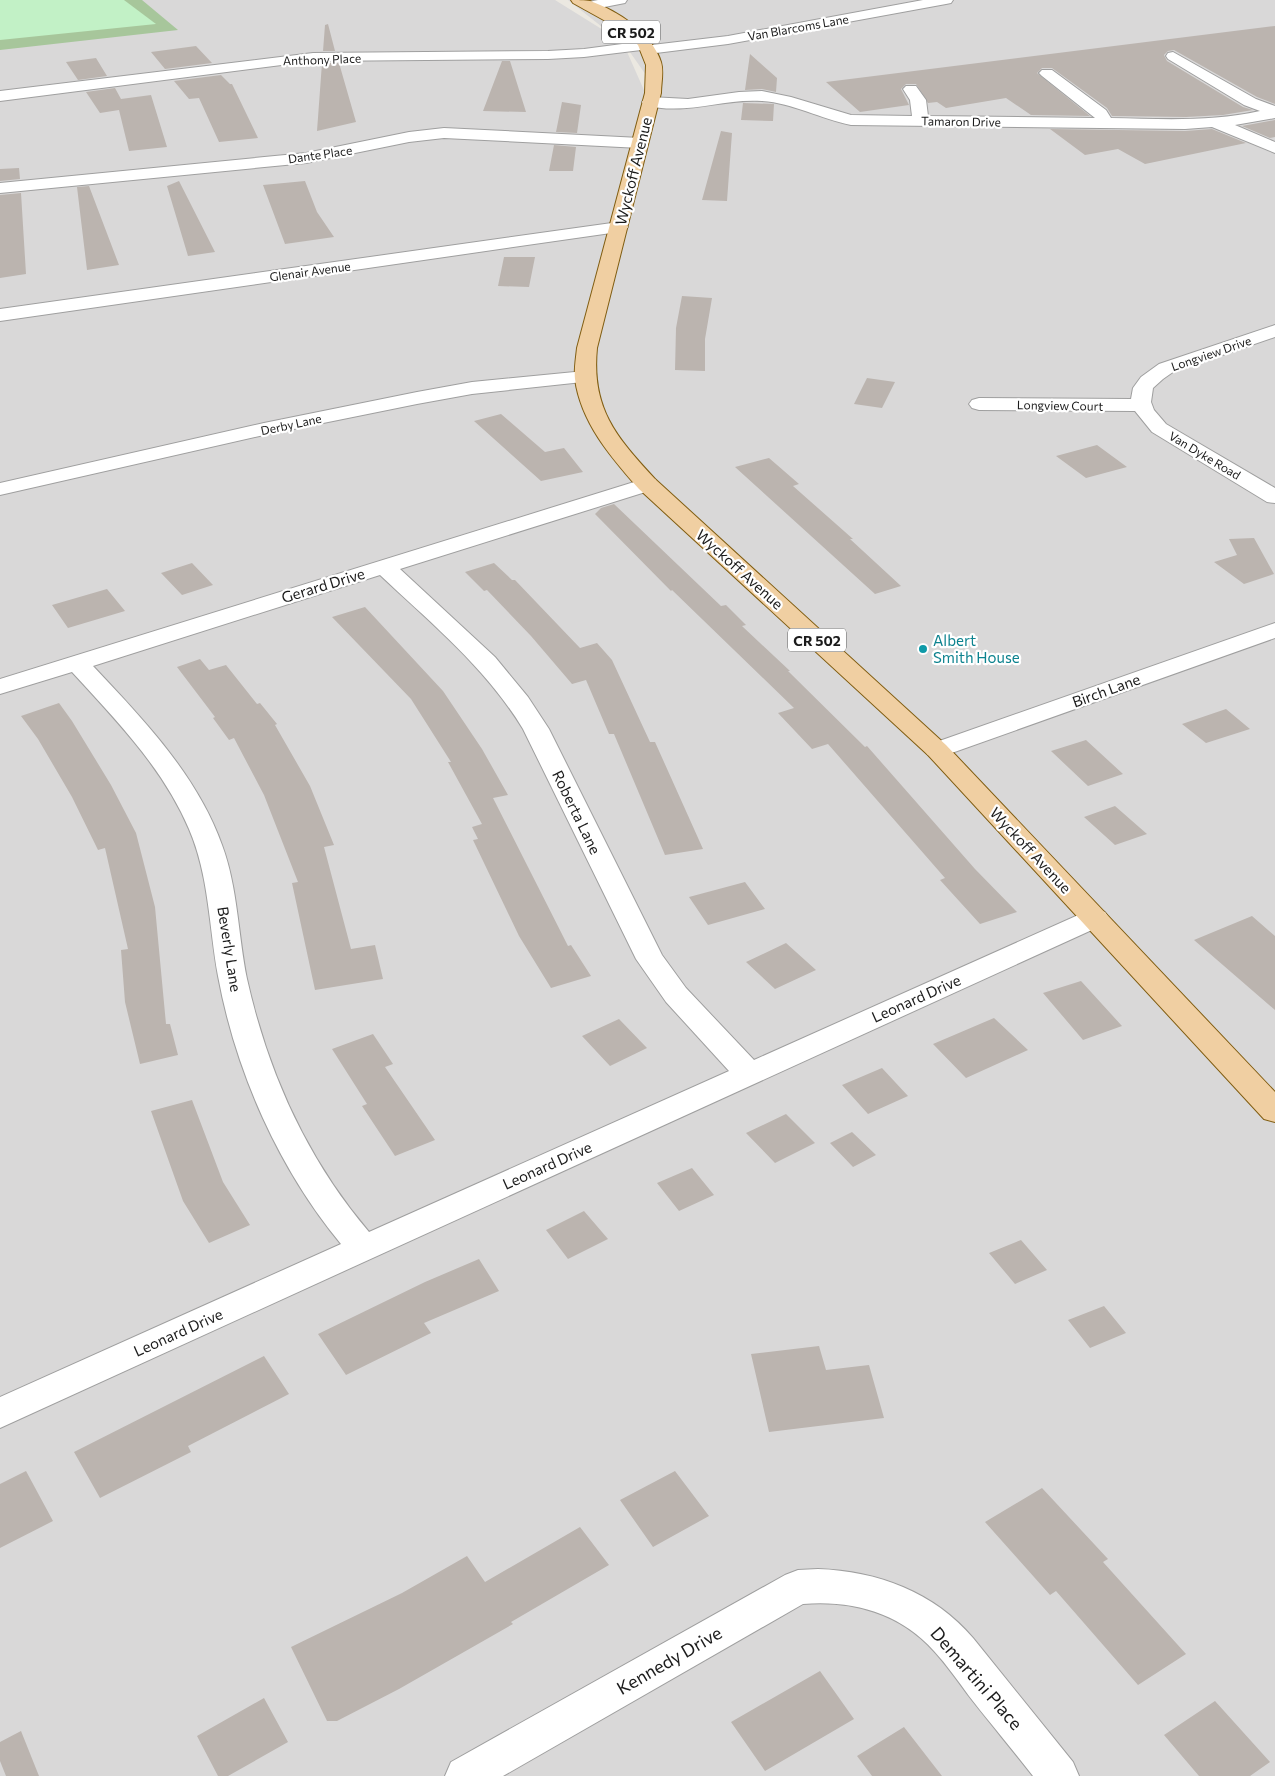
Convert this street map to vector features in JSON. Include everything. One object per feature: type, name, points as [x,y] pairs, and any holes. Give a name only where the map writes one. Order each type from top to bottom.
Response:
[{"type":"main road","name":"CR 502","points":[[584,3],[620,23],[646,47],[654,65],[652,94]]},
{"type":"main road","name":"Wyckoff Avenue","points":[[652,94],[587,348],[585,377],[591,404],[602,430],[620,455],[647,484],[937,750],[1275,1111]]},
{"type":"street","points":[[584,3],[620,0]]},
{"type":"street","name":"Van Blarcoms Lane","points":[[646,47],[728,40],[946,0]]},
{"type":"street","name":"Anthony Place","points":[[0,96],[313,57],[548,55],[646,47]]},
{"type":"street","points":[[1173,56],[1250,102],[1275,113]]},
{"type":"street","points":[[1047,73],[1100,113],[1106,122]]},
{"type":"street","points":[[910,89],[918,100],[921,120]]},
{"type":"street","name":"Tamaron Drive","points":[[652,94],[684,104],[762,96],[792,101],[825,115],[838,118],[1217,123],[1275,113]]},
{"type":"street","points":[[1051,122],[1057,132],[1069,136],[1218,135],[1237,132]]},
{"type":"street","points":[[1217,123],[1275,148]]},
{"type":"street","name":"Dante Place","points":[[0,188],[306,158],[333,154],[423,134],[444,133],[640,142]]},
{"type":"street","name":"Glenair Avenue","points":[[0,314],[619,227]]},
{"type":"street","name":"Longview Drive","points":[[1141,405],[1140,395],[1144,385],[1152,376],[1166,368],[1275,331]]},
{"type":"street","name":"Derby Lane","points":[[0,489],[245,433],[417,398],[472,388],[585,377]]},
{"type":"street","name":"Longview Court","points":[[979,404],[1141,405]]},
{"type":"street","name":"Van Dyke Road","points":[[1141,405],[1147,416],[1159,428],[1275,497]]},
{"type":"street","name":"Gerard Drive","points":[[0,687],[647,484]]},
{"type":"street","name":"Roberta Lane","points":[[384,566],[486,662],[516,697],[536,729],[650,959],[676,995],[749,1074]]},
{"type":"street","name":"Birch Lane","points":[[937,750],[1275,630]]},
{"type":"street","name":"Beverly Lane","points":[[77,662],[148,740],[180,785],[202,828],[218,874],[233,977],[245,1030],[265,1086],[291,1142],[322,1196],[363,1248]]},
{"type":"street","name":"Leonard Drive","points":[[0,1413],[1095,918]]},
{"type":"street","name":"Kennedy Drive","points":[[465,1776],[798,1587],[814,1585],[849,1586],[883,1596]]},
{"type":"street","name":"Demartini Place","points":[[883,1596],[911,1608],[942,1632],[1059,1776]]},
{"type":"shaded area","points":[[124,0],[555,0],[616,38],[568,0],[1275,0],[1275,1776],[0,1776],[0,40]],"holes":[[[625,45],[660,95],[647,97]]]},
{"type":"green space","points":[[0,0],[142,0],[178,30],[0,50]]},
{"type":"green space","points":[[0,0],[124,0],[156,24],[0,40]]},
{"type":"building","points":[[328,24],[335,51],[323,51],[325,25]]},
{"type":"building","points":[[1275,26],[1275,104],[1257,97],[1174,50],[1168,51],[1164,55],[1167,61],[1243,107],[1253,110],[1223,115],[1186,117],[1112,116],[1107,108],[1052,68],[1042,68],[1037,73],[1090,116],[1031,115],[1006,98],[946,108],[937,102],[928,103],[916,84],[906,84],[901,89],[909,105],[860,112],[826,82]]},
{"type":"building","points":[[196,46],[212,63],[165,69],[151,52]]},
{"type":"building","points":[[750,54],[777,78],[776,92],[762,89],[745,90]]},
{"type":"building","points":[[96,58],[107,76],[78,80],[66,62]]},
{"type":"building","points":[[502,61],[510,61],[526,112],[483,111]]},
{"type":"building","points":[[322,63],[339,63],[356,122],[317,131]]},
{"type":"building","points":[[221,75],[232,84],[258,138],[219,142],[199,98],[189,99],[174,81]]},
{"type":"building","points":[[115,88],[121,99],[151,95],[167,147],[129,151],[119,110],[100,113],[86,92]]},
{"type":"building","points":[[562,102],[581,105],[577,133],[556,132]]},
{"type":"building","points":[[743,103],[774,104],[773,121],[741,120]]},
{"type":"building","points":[[1275,120],[1275,137],[1270,138],[1242,126]]},
{"type":"building","points":[[1050,129],[1185,131],[1212,129],[1246,143],[1145,164],[1118,149],[1085,155]]},
{"type":"building","points":[[721,131],[732,133],[727,201],[702,200]]},
{"type":"building","points":[[554,145],[576,147],[573,171],[549,171]]},
{"type":"building","points":[[19,168],[20,179],[0,181],[0,169]]},
{"type":"building","points":[[179,181],[215,252],[188,256],[167,186]]},
{"type":"building","points":[[305,181],[317,212],[334,237],[285,244],[263,185]]},
{"type":"building","points":[[89,186],[119,265],[87,270],[77,187]]},
{"type":"building","points":[[21,193],[26,274],[0,278],[0,195]]},
{"type":"building","points":[[504,257],[535,257],[529,287],[498,286]]},
{"type":"building","points":[[682,296],[712,298],[705,339],[705,371],[675,370],[676,328]]},
{"type":"building","points":[[867,378],[895,382],[882,408],[854,404]]},
{"type":"building","points":[[501,414],[545,452],[564,448],[583,472],[541,481],[474,421]]},
{"type":"building","points":[[1097,445],[1127,467],[1086,478],[1056,456]]},
{"type":"building","points":[[769,458],[799,484],[793,486],[853,539],[850,539],[901,586],[875,594],[735,467]]},
{"type":"building","points":[[614,504],[721,606],[726,605],[746,625],[742,626],[790,671],[788,671],[865,747],[867,746],[975,869],[1017,912],[980,924],[940,880],[945,878],[828,744],[812,749],[778,713],[794,708],[671,591],[595,514],[601,508]]},
{"type":"building","points":[[1254,538],[1274,574],[1244,584],[1214,562],[1237,555],[1229,539]]},
{"type":"building","points":[[192,563],[213,585],[182,595],[161,573]]},
{"type":"building","points":[[494,563],[512,580],[515,580],[580,648],[597,643],[612,660],[650,742],[655,742],[703,849],[665,855],[614,734],[609,734],[586,680],[572,684],[531,636],[487,590],[484,591],[465,572]]},
{"type":"building","points":[[107,589],[125,611],[68,628],[52,605]]},
{"type":"building","points":[[365,607],[443,691],[482,749],[508,795],[493,798],[568,946],[571,945],[591,976],[551,988],[519,936],[473,840],[478,839],[472,827],[482,824],[448,762],[451,762],[411,699],[332,617]]},
{"type":"building","points":[[200,659],[209,670],[226,665],[257,704],[260,703],[277,724],[275,725],[310,786],[334,845],[324,847],[351,949],[375,945],[383,979],[315,990],[292,883],[298,882],[264,795],[234,738],[229,740],[213,718],[215,717],[177,667]]},
{"type":"building","points":[[59,703],[111,785],[136,833],[155,907],[166,1024],[170,1024],[178,1055],[140,1064],[125,1002],[121,950],[128,949],[105,848],[98,850],[72,797],[38,739],[21,716]]},
{"type":"building","points":[[1226,709],[1250,729],[1206,743],[1182,724]]},
{"type":"building","points":[[1086,740],[1123,774],[1088,786],[1051,751]]},
{"type":"building","points":[[1115,806],[1147,834],[1115,845],[1084,817]]},
{"type":"building","points":[[745,882],[765,909],[708,925],[689,897]]},
{"type":"building","points":[[1252,916],[1275,936],[1275,1010],[1194,940]]},
{"type":"building","points":[[786,943],[816,970],[775,989],[746,962]]},
{"type":"building","points":[[1081,981],[1122,1026],[1083,1040],[1043,993]]},
{"type":"building","points":[[994,1018],[1028,1050],[966,1078],[933,1044]]},
{"type":"building","points":[[619,1019],[647,1048],[610,1066],[582,1036]]},
{"type":"building","points":[[373,1034],[393,1064],[385,1067],[435,1140],[395,1156],[362,1106],[367,1104],[332,1049]]},
{"type":"building","points":[[882,1068],[908,1096],[868,1114],[842,1085]]},
{"type":"building","points":[[192,1100],[223,1182],[250,1225],[209,1243],[183,1201],[151,1111]]},
{"type":"building","points":[[786,1114],[815,1143],[775,1163],[746,1133]]},
{"type":"building","points":[[852,1132],[876,1155],[853,1167],[830,1143]]},
{"type":"building","points":[[692,1168],[714,1195],[679,1211],[657,1183]]},
{"type":"building","points":[[584,1211],[608,1239],[568,1259],[546,1230]]},
{"type":"building","points":[[1021,1240],[1047,1270],[1015,1284],[989,1253]]},
{"type":"building","points":[[479,1259],[499,1291],[424,1323],[431,1333],[346,1375],[318,1334],[425,1282]]},
{"type":"building","points":[[1104,1306],[1126,1333],[1090,1348],[1068,1320]]},
{"type":"building","points":[[819,1346],[826,1370],[869,1365],[884,1418],[769,1432],[751,1354]]},
{"type":"building","points":[[264,1356],[289,1394],[188,1446],[191,1452],[100,1498],[74,1452]]},
{"type":"building","points":[[26,1471],[53,1521],[0,1548],[0,1484]]},
{"type":"building","points":[[675,1471],[709,1516],[653,1547],[620,1500]]},
{"type":"building","points":[[1042,1488],[1108,1559],[1103,1562],[1186,1654],[1138,1685],[1056,1591],[1050,1595],[985,1522]]},
{"type":"building","points":[[580,1527],[609,1565],[511,1622],[513,1624],[399,1689],[337,1721],[327,1721],[291,1647],[402,1593],[467,1556],[485,1582]]},
{"type":"building","points":[[820,1671],[854,1719],[765,1771],[731,1722]]},
{"type":"building","points":[[264,1698],[288,1742],[228,1776],[218,1776],[197,1736]]},
{"type":"building","points":[[1215,1701],[1270,1762],[1250,1776],[1199,1776],[1164,1735]]},
{"type":"building","points":[[904,1727],[942,1776],[872,1776],[857,1756]]},
{"type":"building","points":[[21,1731],[39,1776],[6,1776],[0,1761],[0,1742]]},
{"type":"place","name":"Albert Smith House","points":[[923,649]]}]
